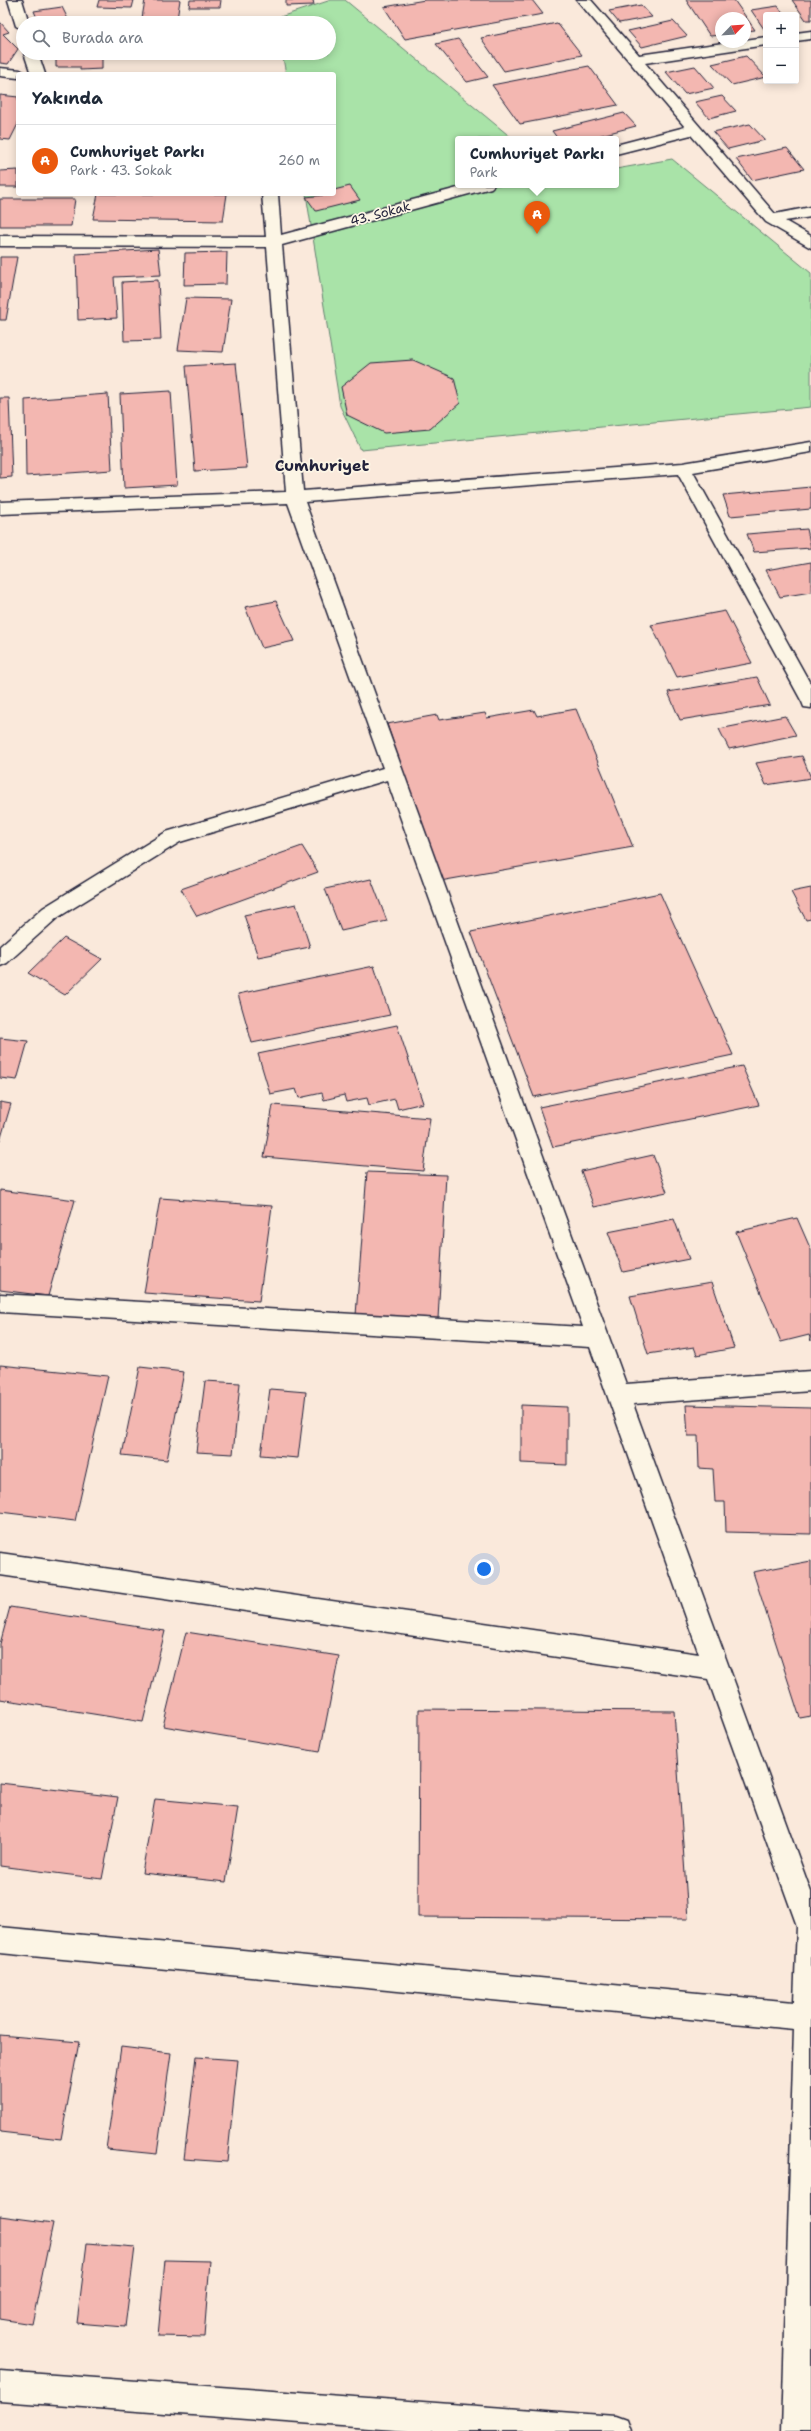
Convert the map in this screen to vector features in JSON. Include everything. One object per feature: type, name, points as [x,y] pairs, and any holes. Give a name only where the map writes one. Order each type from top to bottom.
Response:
[{"type":"street","points":[[15,0],[20,16]]},
{"type":"street","points":[[584,0],[771,219],[811,243]]},
{"type":"street","points":[[799,37],[811,35]]},
{"type":"street","points":[[636,60],[763,41]]},
{"type":"street","points":[[33,60],[37,72]]},
{"type":"street","points":[[0,72],[16,74]]},
{"type":"street","points":[[619,149],[695,129]]},
{"type":"street","name":"43. Sokak","points":[[0,241],[274,242],[475,188]]},
{"type":"street","points":[[270,196],[295,497],[810,1926],[809,2017],[797,2431]]},
{"type":"street","points":[[771,219],[811,212]]},
{"type":"street","points":[[0,508],[295,497],[683,468],[811,447]]},
{"type":"street","points":[[683,468],[811,702]]},
{"type":"street","points":[[0,958],[50,913],[173,836],[394,771]]},
{"type":"street","points":[[0,1303],[598,1338]]},
{"type":"street","points":[[618,1395],[811,1381]]},
{"type":"street","points":[[0,1564],[716,1668]]},
{"type":"street","points":[[0,1940],[809,2017]]},
{"type":"street","points":[[0,2386],[615,2431]]},
{"type":"green space","points":[[331,0],[345,0],[509,136],[455,136],[455,188],[619,188],[619,168],[672,159],[811,273],[811,407],[361,450],[340,406],[306,196],[336,196],[336,72],[286,72],[283,60],[336,60],[336,16],[283,16]]},
{"type":"building","points":[[99,0],[134,0],[132,8],[97,7]]},
{"type":"building","points":[[145,0],[180,0],[177,16],[142,16]]},
{"type":"building","points":[[190,0],[221,0],[220,7],[189,7]]},
{"type":"building","points":[[286,0],[313,0],[314,5],[286,6]]},
{"type":"building","points":[[425,0],[532,0],[543,14],[405,39],[384,7]]},
{"type":"building","points":[[686,0],[734,0],[742,12],[715,12],[715,36],[710,36]]},
{"type":"building","points":[[792,0],[811,0],[811,20],[806,20]]},
{"type":"building","points":[[641,5],[652,17],[619,23],[609,11]]},
{"type":"building","points":[[778,6],[782,12],[763,12],[763,28],[751,10]]},
{"type":"building","points":[[62,7],[66,16],[36,16],[34,11]]},
{"type":"building","points":[[673,21],[687,36],[642,47],[628,31]]},
{"type":"building","points":[[0,22],[9,32],[3,34],[16,47],[16,52],[8,64],[0,63]]},
{"type":"building","points":[[557,23],[582,55],[504,71],[481,38]]},
{"type":"building","points":[[751,24],[755,30],[751,30]]},
{"type":"building","points":[[458,39],[488,77],[467,82],[436,44]]},
{"type":"building","points":[[746,56],[763,74],[763,78],[732,85],[712,64]]},
{"type":"building","points":[[56,60],[102,60],[102,69],[80,70],[80,67],[56,67]]},
{"type":"building","points":[[589,66],[618,105],[520,124],[492,85]]},
{"type":"building","points":[[695,66],[714,88],[685,94],[666,72]]},
{"type":"building","points":[[0,95],[16,97],[16,128],[10,140],[0,139]]},
{"type":"building","points":[[722,96],[736,111],[709,118],[695,102]]},
{"type":"building","points":[[624,113],[636,126],[598,136],[556,136],[552,131]]},
{"type":"building","points":[[750,124],[765,140],[728,149],[713,132]]},
{"type":"building","points":[[787,148],[804,169],[752,180],[736,159]]},
{"type":"building","points":[[16,170],[16,187],[0,187],[0,171]]},
{"type":"building","points":[[350,186],[360,200],[316,211],[306,197],[336,196],[336,190]]},
{"type":"building","points":[[98,196],[227,196],[223,221],[93,219]]},
{"type":"building","points":[[0,199],[75,199],[71,226],[0,226]]},
{"type":"building","points":[[158,249],[161,275],[114,277],[117,318],[78,320],[76,254]]},
{"type":"building","points":[[227,252],[226,284],[184,285],[185,253]]},
{"type":"building","points":[[0,257],[17,257],[6,320],[0,320]]},
{"type":"building","points":[[158,280],[161,340],[124,341],[122,282]]},
{"type":"building","points":[[186,298],[231,299],[223,352],[178,350]]},
{"type":"building","points":[[413,360],[454,378],[460,403],[430,429],[384,433],[347,415],[341,387],[371,363]]},
{"type":"building","points":[[236,363],[247,468],[195,471],[186,366]]},
{"type":"building","points":[[171,391],[177,485],[124,488],[120,394]]},
{"type":"building","points":[[108,394],[112,470],[26,476],[25,400]]},
{"type":"building","points":[[0,398],[9,398],[12,477],[0,478]]},
{"type":"building","points":[[811,487],[811,509],[730,516],[723,495]]},
{"type":"building","points":[[807,529],[811,548],[754,552],[747,534]]},
{"type":"building","points":[[811,562],[811,592],[780,597],[766,570]]},
{"type":"building","points":[[276,601],[294,641],[262,648],[245,607]]},
{"type":"building","points":[[725,611],[752,663],[677,677],[651,625]]},
{"type":"building","points":[[757,677],[770,705],[680,720],[668,692]]},
{"type":"building","points":[[576,709],[633,847],[440,881],[387,724],[437,715],[439,720],[485,713],[487,718],[534,710],[537,716]]},
{"type":"building","points":[[785,716],[796,735],[729,749],[719,729]]},
{"type":"building","points":[[802,756],[811,778],[766,785],[756,763]]},
{"type":"building","points":[[302,846],[318,872],[197,916],[181,889]]},
{"type":"building","points":[[371,879],[387,921],[341,931],[325,889]]},
{"type":"building","points":[[811,888],[811,919],[806,920],[791,892]]},
{"type":"building","points":[[660,893],[733,1055],[534,1097],[471,932]]},
{"type":"building","points":[[296,904],[310,947],[258,957],[244,915]]},
{"type":"building","points":[[64,938],[102,959],[65,995],[28,973]]},
{"type":"building","points":[[374,966],[390,1015],[252,1043],[238,994]]},
{"type":"building","points":[[397,1025],[423,1103],[398,1109],[395,1099],[369,1105],[367,1098],[346,1102],[344,1095],[324,1100],[322,1093],[299,1098],[296,1089],[270,1094],[258,1054]]},
{"type":"building","points":[[0,1038],[28,1041],[17,1080],[0,1078]]},
{"type":"building","points":[[742,1066],[759,1105],[553,1147],[539,1107]]},
{"type":"building","points":[[0,1102],[11,1104],[0,1141]]},
{"type":"building","points":[[273,1105],[430,1118],[423,1171],[264,1157]]},
{"type":"building","points":[[653,1155],[667,1192],[594,1207],[581,1171]]},
{"type":"building","points":[[367,1172],[446,1175],[438,1319],[356,1315]]},
{"type":"building","points":[[0,1190],[75,1200],[48,1296],[0,1290]]},
{"type":"building","points":[[160,1198],[272,1206],[259,1301],[144,1293]]},
{"type":"building","points":[[797,1218],[811,1250],[811,1341],[809,1335],[781,1342],[736,1232]]},
{"type":"building","points":[[674,1219],[689,1259],[623,1272],[608,1232]]},
{"type":"building","points":[[712,1282],[734,1348],[697,1355],[694,1347],[648,1354],[630,1296]]},
{"type":"building","points":[[0,1365],[108,1376],[75,1521],[0,1512]]},
{"type":"building","points":[[140,1367],[184,1372],[167,1460],[122,1455]]},
{"type":"building","points":[[205,1381],[240,1383],[233,1454],[196,1452]]},
{"type":"building","points":[[270,1389],[306,1392],[298,1458],[261,1455]]},
{"type":"building","points":[[521,1405],[567,1407],[567,1465],[521,1463]]},
{"type":"building","points":[[686,1405],[811,1408],[811,1534],[726,1532],[725,1502],[715,1502],[713,1469],[699,1468],[698,1436],[688,1436]]},
{"type":"building","points":[[811,1561],[811,1716],[800,1718],[753,1572]]},
{"type":"building","points":[[10,1607],[165,1631],[143,1722],[0,1699],[0,1644]]},
{"type":"building","points":[[186,1632],[339,1656],[320,1752],[163,1726]]},
{"type":"building","points":[[419,1709],[674,1711],[688,1919],[418,1917]]},
{"type":"building","points":[[0,1783],[118,1797],[102,1879],[0,1866]]},
{"type":"building","points":[[155,1799],[238,1807],[226,1882],[142,1873]]},
{"type":"building","points":[[0,2035],[79,2042],[61,2139],[0,2132]]},
{"type":"building","points":[[121,2047],[171,2053],[157,2154],[106,2149]]},
{"type":"building","points":[[196,2057],[238,2060],[227,2162],[184,2159]]},
{"type":"building","points":[[0,2216],[53,2223],[32,2324],[0,2319]]},
{"type":"building","points":[[87,2243],[135,2247],[125,2327],[77,2323]]},
{"type":"building","points":[[165,2260],[210,2261],[204,2337],[158,2336]]},
{"type":"place","name":"Cumhuriyet Parkı","points":[[537,234]]},
{"type":"district","name":"Cumhuriyet","points":[[322,465]]}]
